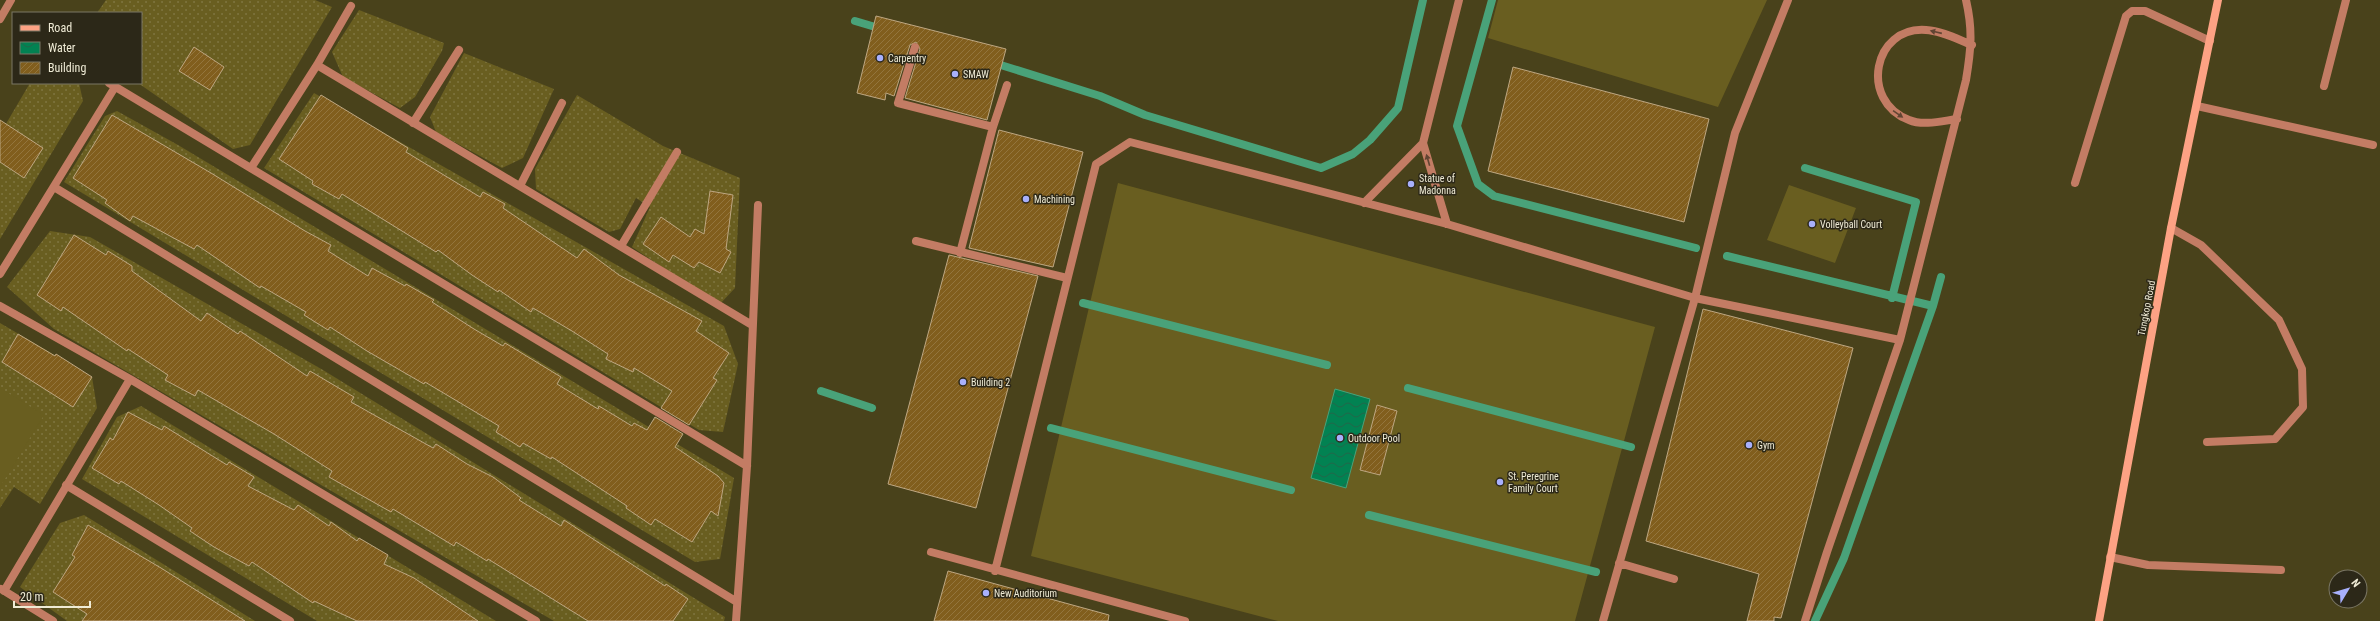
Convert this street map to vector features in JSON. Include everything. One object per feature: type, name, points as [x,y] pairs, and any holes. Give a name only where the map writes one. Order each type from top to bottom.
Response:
[{"type":"street","points":[[0,19],[11,0]]},
{"type":"street","points":[[1364,203],[1423,143],[1459,0]]},
{"type":"street","points":[[1603,621],[1695,298],[1735,133],[1788,0]]},
{"type":"street","points":[[1805,621],[1826,552],[1900,340],[1957,119],[1972,45],[1971,24],[1966,0]]},
{"type":"street","name":"Tungkop Road","points":[[2099,621],[2171,228],[2218,0]]},
{"type":"street","points":[[2324,86],[2346,0]]},
{"type":"street","points":[[251,168],[317,64],[351,6]]},
{"type":"street","points":[[2075,183],[2126,16],[2132,11],[2145,11],[2210,41]]},
{"type":"street","points":[[1957,119],[1923,123],[1909,120],[1898,115],[1888,106],[1881,94],[1877,82],[1878,68],[1882,56],[1889,45],[1899,36],[1912,31],[1925,30],[1938,32],[1972,45]]},
{"type":"street","points":[[914,47],[898,103],[993,127]]},
{"type":"street","points":[[413,123],[460,50]]},
{"type":"street","points":[[317,64],[413,123],[752,325]]},
{"type":"street","points":[[0,274],[54,187],[112,85],[747,466]]},
{"type":"street","points":[[960,253],[993,127],[1007,85]]},
{"type":"street","points":[[520,186],[562,103]]},
{"type":"street","points":[[2197,106],[2373,145]]},
{"type":"street","points":[[995,571],[1096,164],[1130,142],[1447,224],[1695,298],[1900,340]]},
{"type":"street","points":[[1423,143],[1447,224]]},
{"type":"street","points":[[621,246],[678,152]]},
{"type":"street","points":[[54,187],[737,602]]},
{"type":"street","points":[[736,621],[747,466],[758,205]]},
{"type":"street","points":[[2171,228],[2201,245],[2279,320],[2302,369],[2303,407],[2275,439],[2207,442]]},
{"type":"street","points":[[916,241],[960,253],[1068,278]]},
{"type":"street","points":[[0,306],[130,379],[536,621]]},
{"type":"street","points":[[53,621],[2,590],[130,379]]},
{"type":"street","points":[[66,485],[290,621]]},
{"type":"street","points":[[931,552],[995,571],[1184,621]]},
{"type":"street","points":[[2110,557],[2148,565],[2282,570]]},
{"type":"street","points":[[1619,563],[1674,579]]},
{"type":"shaded area","points":[[106,0],[315,0],[332,7],[250,145],[233,149],[139,84],[142,84],[142,12],[98,12]]},
{"type":"shaded area","points":[[1498,0],[1767,0],[1718,107],[1488,38]]},
{"type":"shaded area","points":[[359,10],[444,43],[442,51],[415,97],[400,108],[343,77],[332,52]]},
{"type":"shaded area","points":[[464,53],[554,89],[523,158],[502,168],[436,132],[430,117]]},
{"type":"shaded area","points":[[29,84],[79,84],[83,101],[0,239],[0,134]]},
{"type":"shaded area","points":[[314,93],[724,326],[738,364],[723,432],[699,430],[264,168]]},
{"type":"shaded area","points":[[577,95],[663,146],[740,178],[735,288],[719,305],[632,247],[650,207],[636,198],[620,229],[609,232],[536,189],[535,169]]},
{"type":"shaded area","points":[[117,111],[178,145],[734,478],[720,559],[695,562],[64,182],[105,116]]},
{"type":"shaded area","points":[[1118,183],[1655,327],[1575,621],[1278,621],[1031,556]]},
{"type":"shaded area","name":"Volleyball Court","points":[[1789,185],[1856,208],[1835,263],[1767,240]]},
{"type":"shaded area","points":[[50,231],[90,237],[323,370],[725,617],[724,621],[554,621],[54,329],[7,287]]},
{"type":"shaded area","points":[[0,323],[92,377],[97,408],[40,504],[14,487],[0,508]]},
{"type":"shaded area","points":[[0,388],[44,415],[0,487]]},
{"type":"shaded area","points":[[141,406],[496,621],[317,621],[82,479],[117,417]]},
{"type":"shaded area","points":[[84,515],[255,621],[67,621],[20,587],[60,523]]},
{"type":"water","name":"Outdoor Pool","points":[[1335,389],[1370,399],[1346,488],[1311,478]]},
{"type":"building","name":"SMAW","points":[[876,16],[1006,49],[987,120],[905,98],[920,49],[916,42],[910,45],[894,96],[886,93],[885,100],[857,93]]},
{"type":"building","points":[[194,47],[224,67],[210,90],[179,71]]},
{"type":"building","points":[[1513,67],[1709,119],[1684,222],[1488,171]]},
{"type":"building","points":[[321,95],[408,148],[406,152],[480,197],[483,192],[505,204],[503,208],[577,258],[584,249],[619,275],[702,321],[696,331],[729,353],[713,378],[717,380],[689,425],[661,408],[672,391],[634,368],[633,372],[606,359],[608,354],[572,331],[533,308],[531,312],[499,290],[498,292],[472,275],[438,250],[436,252],[342,194],[339,199],[312,184],[313,181],[279,159]]},
{"type":"building","points":[[112,115],[211,173],[305,231],[331,245],[328,251],[368,276],[372,268],[405,286],[406,284],[434,300],[432,302],[474,329],[503,346],[505,343],[515,349],[561,377],[557,384],[598,409],[599,406],[632,426],[634,423],[647,430],[655,417],[683,434],[675,447],[718,476],[724,483],[718,516],[711,511],[692,542],[655,519],[651,525],[626,508],[627,506],[552,457],[551,459],[523,443],[520,447],[496,432],[499,426],[425,382],[424,384],[367,351],[330,327],[328,330],[304,315],[306,312],[261,286],[260,288],[197,245],[194,249],[133,216],[130,221],[105,203],[107,200],[73,178]]},
{"type":"building","points":[[0,120],[43,148],[24,178],[0,162]]},
{"type":"building","name":"Machining","points":[[999,130],[1083,152],[1053,267],[969,248]]},
{"type":"building","points":[[710,191],[733,195],[726,249],[731,252],[720,273],[699,262],[694,268],[673,255],[669,262],[643,244],[661,217],[690,237],[695,229],[704,234]]},
{"type":"building","points":[[74,235],[106,255],[108,251],[132,266],[132,271],[201,321],[207,313],[238,334],[240,331],[307,376],[310,371],[354,397],[351,402],[433,448],[436,444],[467,464],[493,477],[521,498],[519,500],[561,526],[564,520],[665,586],[666,584],[688,599],[673,621],[588,621],[488,559],[487,561],[456,542],[454,546],[393,509],[391,512],[329,477],[332,471],[274,434],[198,390],[195,396],[165,380],[168,375],[128,349],[127,351],[63,307],[61,311],[37,295]]},
{"type":"building","name":"Building 2","points":[[949,255],[1038,276],[976,508],[888,484]]},
{"type":"building","name":"Gym","points":[[1703,309],[1853,348],[1781,618],[1774,617],[1774,621],[1747,621],[1759,574],[1646,541]]},
{"type":"building","points":[[18,334],[55,356],[56,354],[92,377],[73,407],[2,362]]},
{"type":"building","points":[[1377,405],[1397,411],[1380,475],[1360,470]]},
{"type":"building","points":[[128,412],[162,430],[164,426],[227,465],[229,462],[254,477],[248,486],[294,510],[298,505],[329,526],[331,522],[357,541],[359,538],[388,555],[384,564],[414,578],[478,621],[357,621],[314,601],[313,603],[252,562],[249,566],[214,547],[190,531],[192,528],[159,505],[121,481],[119,484],[92,468],[110,438],[113,440]]},
{"type":"building","points":[[88,525],[161,568],[245,621],[82,621],[87,614],[53,592],[75,557],[72,555]]},
{"type":"building","name":"New Auditorium","points":[[948,571],[1109,615],[1108,621],[934,621]]},
{"type":"waterway","points":[[991,62],[1100,96],[1145,115],[1321,168],[1353,154],[1370,140],[1398,108],[1423,0]]},
{"type":"waterway","points":[[1492,0],[1457,126],[1478,184],[1494,196],[1696,248]]},
{"type":"waterway","points":[[855,21],[882,29]]},
{"type":"waterway","points":[[1805,168],[1916,202],[1892,298]]},
{"type":"waterway","points":[[1727,256],[1933,306]]},
{"type":"waterway","points":[[1815,621],[1844,558],[1933,306],[1941,277]]},
{"type":"waterway","points":[[1083,303],[1327,365]]},
{"type":"waterway","points":[[1408,388],[1631,447]]},
{"type":"waterway","points":[[821,391],[872,408]]},
{"type":"waterway","points":[[1051,428],[1291,490]]},
{"type":"waterway","points":[[1369,515],[1596,572]]},
{"type":"place","name":"Carpentry","points":[[880,58]]},
{"type":"place","name":"SMAW","points":[[955,74]]},
{"type":"place","name":"Statue of Madonna","points":[[1411,184]]},
{"type":"place","name":"Machining","points":[[1026,199]]},
{"type":"place","name":"Volleyball Court","points":[[1812,224]]},
{"type":"place","name":"Building 2","points":[[963,382]]},
{"type":"place","name":"Outdoor Pool","points":[[1340,438]]},
{"type":"place","name":"Gym","points":[[1749,445]]},
{"type":"place","name":"St. Peregrine Family Court","points":[[1500,482]]},
{"type":"place","name":"New Auditorium","points":[[986,593]]}]
